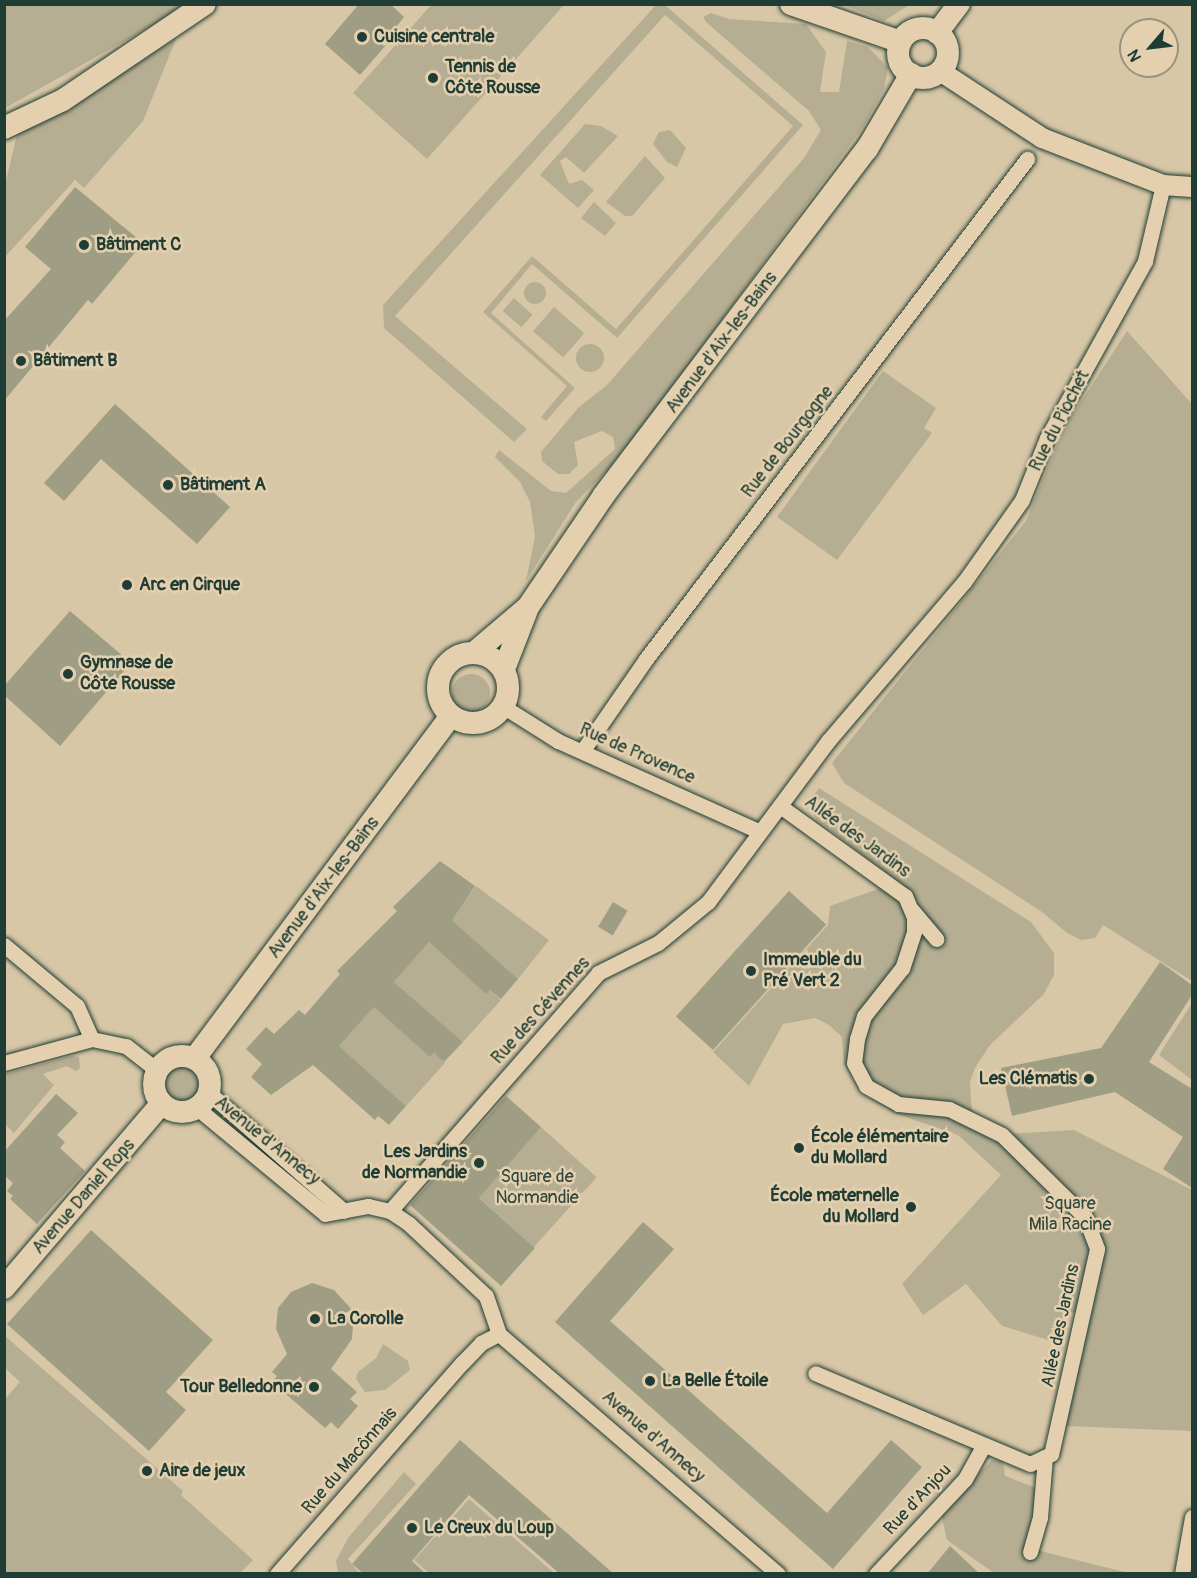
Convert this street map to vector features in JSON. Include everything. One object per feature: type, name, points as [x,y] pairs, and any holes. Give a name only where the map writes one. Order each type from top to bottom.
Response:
[{"type":"main road","points":[[4,128],[63,100],[206,4]]},
{"type":"main road","points":[[791,4],[901,42]]},
{"type":"main road","points":[[937,33],[959,4]]},
{"type":"main road","points":[[920,28],[937,33],[948,52],[940,71],[930,77],[911,74],[899,58],[901,42],[920,28]]},
{"type":"main road","name":"Avenue d'Aix-les-Bains","points":[[504,706],[509,692],[504,669],[528,607],[603,495],[867,149],[911,74]]},
{"type":"main road","name":"Avenue d'Aix-les-Bains","points":[[195,1058],[451,716],[440,701],[439,678],[453,659],[474,653],[528,607]]},
{"type":"main road","points":[[474,653],[496,661],[504,669]]},
{"type":"main road","points":[[451,716],[478,723],[504,706]]},
{"type":"main road","points":[[170,1058],[195,1058],[208,1074],[203,1101],[178,1112],[161,1104],[153,1086],[157,1070],[170,1058]]},
{"type":"main road","name":"Avenue Daniel Rops","points":[[4,1288],[161,1104]]},
{"type":"street","points":[[940,71],[1042,138],[1163,185],[1192,188]]},
{"type":"street","name":"Rue de Bourgogne","points":[[583,750],[646,659],[1027,159]]},
{"type":"street","name":"Rue du Piochet","points":[[758,831],[780,806],[828,741],[964,582],[1022,500],[1047,438],[1145,261],[1163,185]]},
{"type":"street","name":"Rue de Provence","points":[[504,706],[558,741],[583,750],[758,831]]},
{"type":"street","name":"Allée des Jardins","points":[[780,806],[906,896],[912,910],[914,932],[902,968],[864,1016],[857,1039],[854,1063],[866,1086],[898,1104],[949,1109],[1002,1135],[1085,1217],[1096,1249],[1065,1404],[1051,1454],[1045,1457],[1040,1517],[1030,1552]]},
{"type":"street","name":"Rue des Cévennes","points":[[390,1210],[598,973],[658,943],[708,902],[758,831]]},
{"type":"street","points":[[912,910],[936,939]]},
{"type":"street","points":[[5,946],[77,1006],[92,1039]]},
{"type":"street","points":[[4,1063],[92,1039],[126,1046],[157,1070]]},
{"type":"street","name":"Avenue d'Annecy","points":[[203,1101],[344,1211],[368,1206],[390,1210]]},
{"type":"street","points":[[390,1210],[474,1281],[486,1296],[499,1334]]},
{"type":"street","name":"Avenue d'Annecy","points":[[499,1334],[778,1574]]},
{"type":"street","name":"Rue du Macônnais","points":[[287,1570],[452,1374],[481,1343],[499,1334]]},
{"type":"street","points":[[814,1373],[895,1404],[982,1448],[1030,1464],[1045,1457]]},
{"type":"street","name":"Rue d'Anjou","points":[[876,1574],[965,1479],[982,1448]]},
{"type":"street","points":[[1182,1574],[1192,1517]]},
{"type":"green space","name":"Tennis de Côte Rousse","points":[[432,4],[564,5],[427,159],[353,93]]},
{"type":"green space","points":[[5,5],[189,5],[5,108]]},
{"type":"green space","points":[[656,5],[665,5],[803,125],[617,338],[532,264],[491,313],[575,388],[546,421],[541,417],[567,386],[483,312],[532,256],[616,329],[793,126],[665,15],[395,316],[527,429],[514,442],[384,328],[383,305]]},
{"type":"green space","points":[[844,5],[909,5],[884,21]]},
{"type":"green space","points":[[711,13],[729,19],[806,24],[826,52],[820,92],[839,92],[847,41],[868,47],[888,68],[884,89],[863,127],[626,451],[576,502],[526,581],[535,536],[530,502],[520,482],[495,457],[499,450],[551,491],[566,493],[615,449],[613,437],[602,431],[574,442],[578,465],[569,474],[558,474],[542,461],[541,452],[579,407],[607,385],[804,158],[821,130],[809,111],[707,23],[703,17]]},
{"type":"green space","points":[[176,39],[143,121],[84,188],[75,180],[5,257],[5,185],[17,134]]},
{"type":"green space","points":[[585,124],[601,126],[618,136],[584,173],[566,157],[560,161],[569,184],[582,180],[594,190],[578,208],[540,175]]},
{"type":"green space","points":[[670,130],[686,148],[677,167],[667,162],[653,144],[659,132]]},
{"type":"green space","points":[[645,156],[665,178],[632,216],[625,216],[606,202]]},
{"type":"green space","points":[[594,202],[616,223],[605,236],[581,218]]},
{"type":"green space","points":[[531,282],[539,282],[546,289],[546,297],[539,304],[531,304],[524,297],[524,289]]},
{"type":"green space","points":[[514,298],[533,315],[521,327],[503,311]]},
{"type":"green space","points":[[554,307],[584,333],[563,357],[533,331]]},
{"type":"green space","points":[[1127,331],[1192,404],[1192,981],[1103,925],[1095,938],[1081,940],[1067,933],[1042,912],[844,783],[832,763],[1026,521],[1064,428]]},
{"type":"green space","points":[[590,344],[600,348],[604,358],[600,368],[590,372],[580,368],[576,358],[580,348]]},
{"type":"green space","points":[[883,371],[936,408],[924,428],[932,433],[837,560],[777,517]]},
{"type":"green space","points":[[471,674],[485,679],[490,693],[485,707],[471,712],[457,707],[452,693],[457,679]]},
{"type":"green space","name":"Square Mila Racine","points":[[819,788],[1031,922],[1054,953],[1054,975],[1044,994],[990,1045],[975,1068],[970,1082],[972,1115],[1008,1134],[1074,1130],[1192,1190],[1192,1431],[1064,1426],[1079,1313],[1067,1312],[1055,1342],[1002,1326],[966,1284],[923,1315],[902,1284],[1001,1175],[958,1135],[897,1114],[870,1097],[844,1065],[842,1037],[829,1025],[815,1018],[783,1024],[749,1086],[713,1052],[828,925],[830,906],[898,882],[816,819],[808,803]]},
{"type":"green space","points":[[476,886],[549,940],[518,979],[451,919]]},
{"type":"green space","points":[[429,942],[486,993],[490,990],[501,1000],[463,1042],[394,982]]},
{"type":"green space","points":[[1192,1003],[1192,1080],[1159,1055]]},
{"type":"green space","points":[[374,1007],[430,1056],[434,1053],[445,1063],[406,1106],[339,1046]]},
{"type":"green space","points":[[72,1056],[79,1057],[80,1068],[76,1071],[67,1066],[43,1074],[54,1085],[14,1133],[5,1124],[5,1074]]},
{"type":"green space","points":[[181,1064],[189,1065],[196,1070],[201,1077],[201,1093],[196,1100],[189,1105],[181,1106],[173,1105],[166,1100],[161,1093],[160,1085],[161,1077],[166,1070],[173,1065]]},
{"type":"green space","name":"Square de Normandie","points":[[541,1127],[597,1177],[534,1247],[478,1197]]},
{"type":"green space","points":[[5,1336],[183,1491],[181,1495],[253,1560],[240,1573],[5,1573],[5,1399],[20,1382],[5,1368]]},
{"type":"green space","points":[[383,1344],[408,1361],[410,1370],[385,1390],[365,1392],[356,1379],[358,1372],[376,1358]]},
{"type":"green space","points":[[992,1460],[1003,1461],[1005,1476],[1039,1489],[1024,1547],[1129,1573],[994,1573],[947,1540],[941,1513]]},
{"type":"green space","points":[[404,1472],[416,1484],[348,1559],[359,1573],[338,1573],[336,1561],[348,1538]]},
{"type":"green space","points":[[469,1499],[554,1573],[429,1573],[414,1560]]},
{"type":"building","name":"Cuisine centrale","points":[[359,4],[390,4],[404,17],[396,27],[399,30],[360,75],[325,44]]},
{"type":"building","points":[[75,187],[143,243],[92,304],[88,300],[4,401],[4,321],[51,269],[25,247]]},
{"type":"building","name":"Bâtiment A","points":[[115,404],[230,507],[197,544],[101,459],[64,501],[44,483]]},
{"type":"building","name":"Gymnase de Côte Rousse","points":[[70,611],[131,663],[60,746],[4,695],[4,686]]},
{"type":"building","points":[[440,861],[475,886],[452,920],[518,979],[501,999],[490,990],[486,994],[429,942],[394,982],[463,1042],[444,1062],[434,1053],[430,1057],[374,1007],[339,1046],[406,1106],[389,1125],[378,1116],[375,1120],[313,1065],[271,1095],[251,1077],[262,1064],[246,1049],[266,1027],[274,1034],[299,1010],[305,1015],[340,974],[337,971],[397,911],[393,907]]},
{"type":"building","name":"Immeuble du Pré Vert 2","points":[[789,891],[826,924],[713,1050],[676,1017]]},
{"type":"building","points":[[613,902],[628,911],[613,936],[598,927]]},
{"type":"building","name":"Les Clématis","points":[[1160,962],[1192,985],[1192,995],[1149,1062],[1192,1089],[1192,1188],[1163,1169],[1183,1137],[1115,1092],[1012,1116],[1001,1068],[1101,1048]]},
{"type":"building","points":[[56,1094],[78,1113],[57,1135],[65,1142],[60,1148],[85,1171],[37,1224],[10,1199],[13,1196],[7,1191],[13,1183],[4,1175],[4,1152]]},
{"type":"building","name":"Les Jardins de Normandie","points":[[506,1096],[541,1127],[479,1198],[535,1248],[501,1286],[410,1205]]},
{"type":"building","name":"La Belle Étoile","points":[[643,1222],[674,1249],[610,1321],[827,1513],[891,1440],[922,1467],[833,1569],[555,1322]]},
{"type":"building","points":[[91,1230],[213,1340],[166,1392],[186,1410],[149,1451],[7,1324]]},
{"type":"building","points":[[312,1283],[334,1290],[354,1312],[352,1339],[331,1369],[357,1392],[350,1399],[358,1406],[338,1429],[331,1422],[325,1428],[272,1382],[277,1376],[272,1372],[287,1354],[276,1329],[278,1308],[291,1292]]},
{"type":"building","name":"Le Creux du Loup","points":[[460,1440],[614,1574],[560,1574],[469,1495],[412,1561],[426,1574],[364,1574],[352,1564]]},
{"type":"building","points":[[950,1546],[980,1574],[927,1574]]},
{"type":"place","name":"Cuisine centrale","points":[[362,37]]},
{"type":"place","name":"Tennis de Côte Rousse","points":[[433,78]]},
{"type":"place","name":"Bâtiment C","points":[[84,245]]},
{"type":"place","name":"Bâtiment B","points":[[21,361]]},
{"type":"place","name":"Bâtiment A","points":[[168,485]]},
{"type":"place","name":"Arc en Cirque","points":[[127,585]]},
{"type":"place","name":"Gymnase de Côte Rousse","points":[[68,674]]},
{"type":"place","name":"Immeuble du Pré Vert 2","points":[[751,971]]},
{"type":"place","name":"Les Clématis","points":[[1089,1079]]},
{"type":"place","name":"École élémentaire du Mollard","points":[[799,1148]]},
{"type":"place","name":"Les Jardins de Normandie","points":[[479,1163]]},
{"type":"place","name":"École maternelle du Mollard","points":[[911,1207]]},
{"type":"place","name":"La Corolle","points":[[315,1319]]},
{"type":"place","name":"La Belle Étoile","points":[[650,1381]]},
{"type":"place","name":"Tour Belledonne","points":[[314,1387]]},
{"type":"place","name":"Aire de jeux","points":[[147,1471]]},
{"type":"place","name":"Le Creux du Loup","points":[[412,1528]]}]
